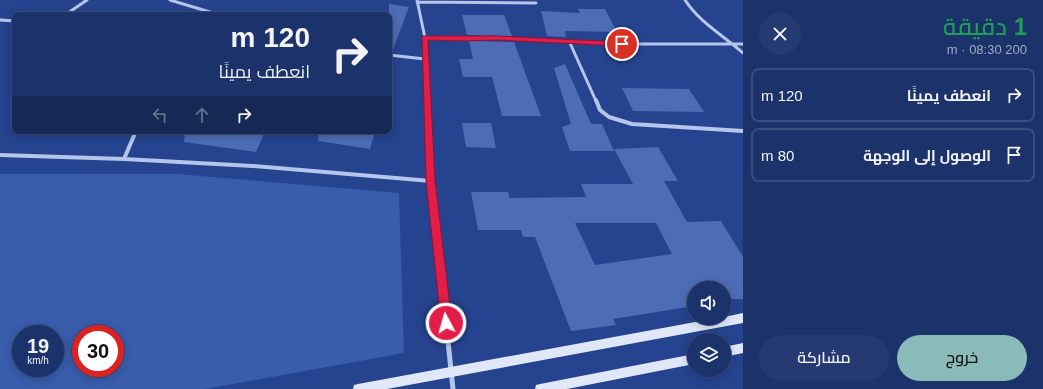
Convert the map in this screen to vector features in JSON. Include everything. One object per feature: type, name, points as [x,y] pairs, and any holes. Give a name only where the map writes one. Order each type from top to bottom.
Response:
[{"type":"main road","points":[[358,389],[743,318]]},
{"type":"main road","points":[[731,351],[743,348]]},
{"type":"main road","points":[[540,389],[687,360]]},
{"type":"street","points":[[69,12],[87,0]]},
{"type":"street","points":[[170,0],[208,12]]},
{"type":"street","points":[[685,0],[695,14],[734,44],[743,53]]},
{"type":"street","points":[[453,389],[431,180],[424,38],[417,1],[536,3]]},
{"type":"street","points":[[0,20],[12,21]]},
{"type":"street","points":[[424,38],[496,38],[570,43],[743,44]]},
{"type":"street","points":[[570,43],[600,110],[609,117],[632,124],[743,131]]},
{"type":"street","points":[[392,55],[425,59]]},
{"type":"street","points":[[124,159],[135,134]]},
{"type":"street","points":[[0,155],[124,159],[253,166],[431,180]]},
{"type":"shaded area","points":[[0,174],[178,174],[399,193],[404,353],[205,389],[0,389]]},
{"type":"building","points":[[389,4],[409,7],[392,52],[392,12],[389,12]]},
{"type":"building","points":[[578,9],[605,9],[617,32],[565,31],[566,37],[547,36],[541,11],[580,13]]},
{"type":"building","points":[[462,15],[504,15],[512,36],[467,35]]},
{"type":"building","points":[[469,41],[514,42],[541,116],[502,116],[492,77],[463,77],[459,59],[473,59]]},
{"type":"building","points":[[565,64],[591,124],[602,124],[614,151],[570,151],[562,127],[571,124],[554,68]]},
{"type":"building","points":[[622,88],[689,89],[704,112],[633,111]]},
{"type":"building","points":[[462,123],[491,123],[496,148],[466,147]]},
{"type":"building","points":[[185,134],[264,134],[256,152],[184,142]]},
{"type":"building","points":[[319,134],[374,134],[370,149],[318,141]]},
{"type":"building","points":[[658,147],[678,181],[664,181],[687,222],[721,221],[743,257],[743,299],[731,299],[731,281],[687,281],[687,307],[613,319],[616,325],[571,331],[535,237],[523,237],[521,230],[478,230],[471,192],[508,192],[510,198],[586,197],[581,184],[633,184],[614,149]],"holes":[[[575,223],[656,223],[672,254],[595,265]]]},
{"type":"route","points":[[446,323],[431,180],[424,38],[496,38],[570,43],[622,44]]}]
